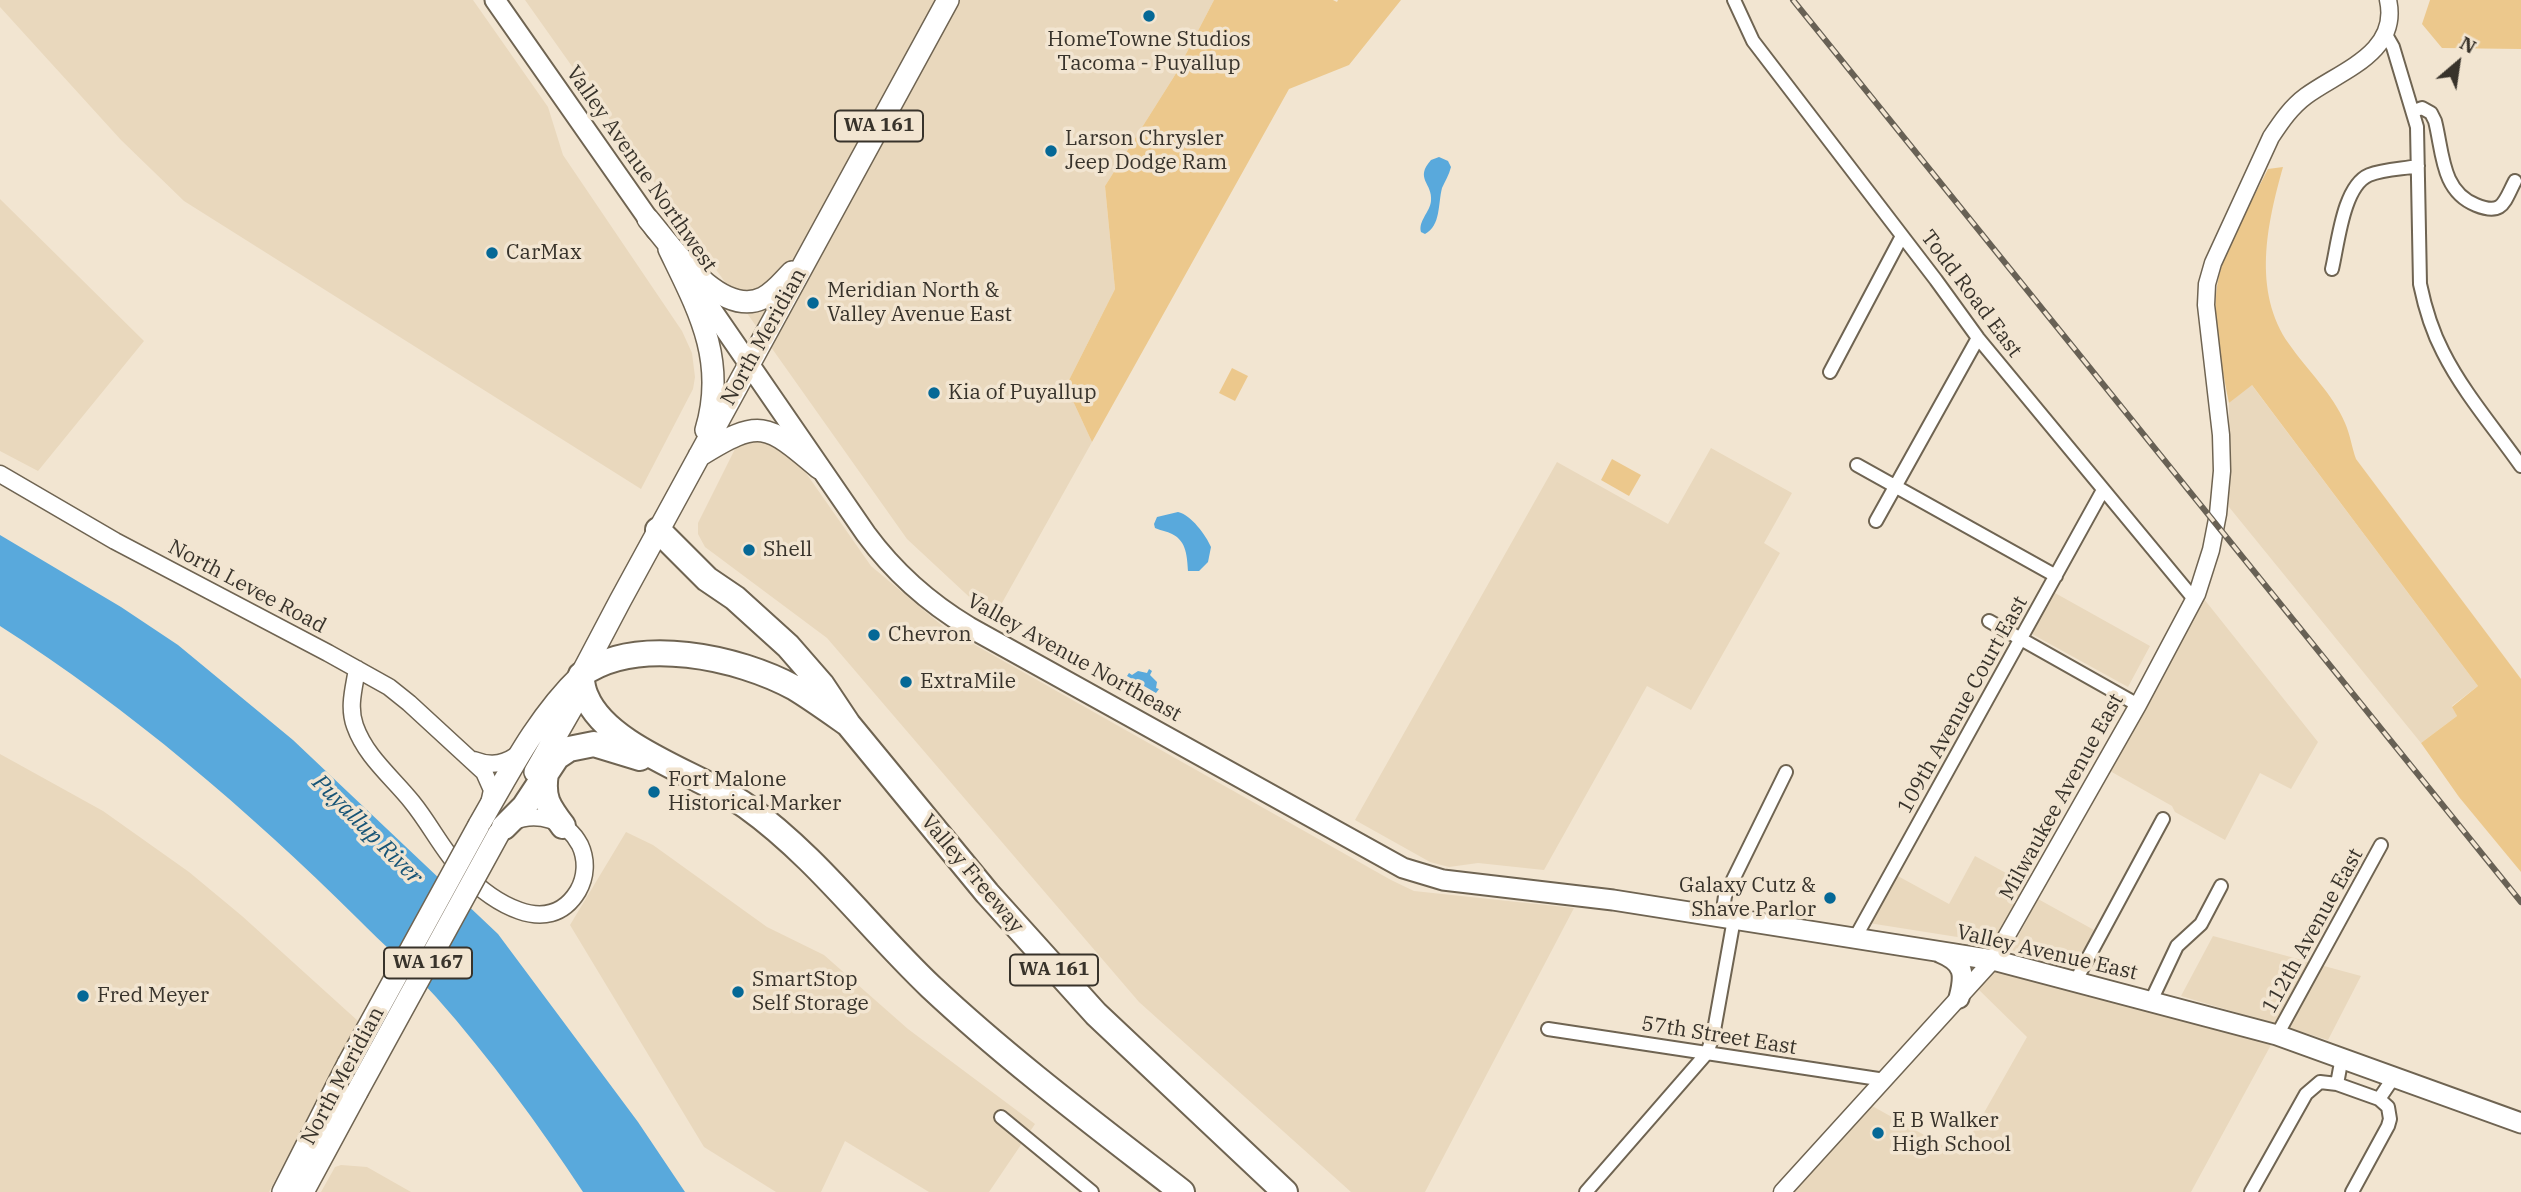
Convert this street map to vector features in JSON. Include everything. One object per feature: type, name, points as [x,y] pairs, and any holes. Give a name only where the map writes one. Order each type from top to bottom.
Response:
[{"type":"highway","name":"WA 161","points":[[658,530],[707,579],[735,598],[789,646],[822,685],[848,724]]},
{"type":"highway","name":"WA 167","points":[[580,675],[596,664],[647,654],[705,658],[740,665],[794,688],[848,724]]},
{"type":"highway","points":[[580,675],[586,697],[602,719],[652,755],[743,804],[772,826],[807,857],[914,970],[993,1043],[1182,1192]]},
{"type":"highway","name":"Valley Freeway","points":[[848,724],[1020,931],[1096,1014],[1285,1192]]},
{"type":"highway","name":"WA 167","points":[[492,825],[524,807],[557,757],[569,749],[594,744],[626,752],[696,779]]},
{"type":"highway","points":[[546,773],[545,796],[563,825]]},
{"type":"main road","name":"Valley Avenue Northwest","points":[[495,0],[750,364]]},
{"type":"main road","name":"North Meridian","points":[[284,1192],[348,1064],[492,825],[574,704],[580,675],[948,0]]},
{"type":"main road","points":[[648,219],[699,278],[730,298],[744,300],[765,297],[810,253]]},
{"type":"main road","points":[[669,249],[705,326],[712,353],[713,394],[697,457]]},
{"type":"main road","name":"Valley Avenue Northeast","points":[[750,364],[873,544],[905,578],[947,614],[1403,868],[1422,875],[1464,883]]},
{"type":"main road","points":[[697,457],[734,434],[757,430],[781,437],[819,468]]},
{"type":"main road","name":"North Meridian","points":[[303,1192],[357,1092],[492,825],[523,751],[558,697],[580,675]]},
{"type":"main road","name":"Valley Avenue East","points":[[1464,883],[1613,900],[1993,960],[2277,1035],[2521,1123]]},
{"type":"main road","points":[[1934,950],[1953,958],[1959,964],[1963,978],[1959,998]]},
{"type":"street","name":"Todd Road East","points":[[1734,0],[1753,41],[1978,338],[2194,599]]},
{"type":"street","points":[[2388,0],[2390,17],[2385,33],[2393,47],[2414,111],[2419,149],[2420,284],[2435,335],[2450,365],[2521,466]]},
{"type":"street","name":"Milwaukee Avenue East","points":[[1782,1192],[1993,960],[2138,705],[2194,599],[2211,550],[2222,471],[2221,435],[2206,305],[2207,284],[2213,263],[2271,137],[2283,119],[2305,97],[2364,60],[2378,47],[2385,33]]},
{"type":"street","points":[[2414,111],[2422,108],[2431,113],[2445,172],[2461,198],[2486,209],[2496,210],[2502,205],[2515,181]]},
{"type":"street","points":[[2332,269],[2346,207],[2357,183],[2376,173],[2418,166]]},
{"type":"street","points":[[1830,372],[1902,236]]},
{"type":"street","points":[[1876,521],[1978,338]]},
{"type":"street","points":[[1857,465],[2056,576]]},
{"type":"street","name":"North Levee Road","points":[[0,474],[115,541],[357,669],[409,703],[484,772],[490,781],[492,825]]},
{"type":"street","name":"109th Avenue Court East","points":[[1856,938],[2103,490]]},
{"type":"street","points":[[1989,621],[2138,705]]},
{"type":"street","points":[[357,669],[351,705],[352,715],[364,745],[412,802],[460,869],[484,891],[514,910],[544,914],[565,905],[580,887],[584,865],[579,842],[563,825],[544,818],[523,818],[492,825]]},
{"type":"street","points":[[463,753],[482,763],[494,764],[512,760],[523,751]]},
{"type":"street","points":[[1586,1192],[1707,1053],[1713,1036],[1728,918],[1729,887],[1786,772]]},
{"type":"street","points":[[2075,982],[2163,819]]},
{"type":"street","name":"112th Avenue East","points":[[2277,1035],[2381,845]]},
{"type":"street","points":[[2151,1001],[2177,946],[2200,924],[2221,886]]},
{"type":"street","name":"57th Street East","points":[[1548,1029],[1885,1080]]},
{"type":"street","points":[[2337,1084],[2342,1057]]},
{"type":"street","points":[[2379,1099],[2394,1077]]},
{"type":"street","points":[[2251,1192],[2306,1094],[2320,1082],[2337,1084],[2379,1099],[2388,1107],[2389,1122],[2352,1192]]},
{"type":"street","points":[[1001,1117],[1092,1192]]},
{"type":"shaded area","points":[[0,0],[473,0],[548,107],[563,155],[682,331],[692,353],[695,377],[693,389],[641,489],[184,201],[121,140],[0,7]]},
{"type":"shaded area","points":[[525,0],[1214,0],[1175,75],[1105,186],[1115,289],[1066,386],[1092,442],[993,619],[907,539]]},
{"type":"shaded area","points":[[1214,0],[1401,0],[1349,65],[1289,89],[1092,442],[1066,386],[1115,289],[1105,186],[1175,75]]},
{"type":"shaded area","points":[[2430,0],[2521,0],[2521,49],[2442,48],[2422,24]]},
{"type":"shaded area","points":[[2283,167],[2272,211],[2266,257],[2270,302],[2277,324],[2340,412],[2356,459],[2521,679],[2521,872],[2459,797],[2421,743],[2457,716],[2452,707],[2478,686],[2252,385],[2229,403],[2216,319],[2217,285],[2236,230],[2268,169]]},
{"type":"shaded area","points":[[0,199],[144,341],[38,471],[0,451]]},
{"type":"shaded area","points":[[1232,368],[1248,376],[1235,401],[1219,393]]},
{"type":"shaded area","points":[[2251,384],[2478,686],[2452,706],[2457,716],[2421,743],[2229,507],[2229,403]]},
{"type":"shaded area","points":[[747,437],[761,437],[786,450],[806,473],[871,566],[945,628],[1414,891],[1574,908],[1425,1192],[1351,1192],[1139,1002],[827,638],[705,547],[698,534],[698,523],[735,449]]},
{"type":"shaded area","points":[[1711,448],[1792,493],[1764,543],[1780,553],[1691,710],[1647,686],[1544,870],[1478,863],[1449,867],[1430,862],[1355,820],[1557,462],[1668,524]]},
{"type":"shaded area","points":[[1612,459],[1641,475],[1629,496],[1601,480]]},
{"type":"shaded area","points":[[2055,593],[2150,646],[2128,687],[2032,634]]},
{"type":"shaded area","points":[[2204,599],[2318,742],[2291,789],[2260,773],[2225,840],[2110,771]]},
{"type":"shaded area","points":[[0,754],[103,811],[189,872],[358,1021],[269,1192],[0,1192]]},
{"type":"shaded area","name":"SmartStop Self Storage","points":[[626,832],[653,845],[767,927],[824,955],[908,1029],[1035,1124],[989,1192],[929,1192],[845,1141],[821,1192],[776,1192],[704,1147],[570,925]]},
{"type":"shaded area","points":[[1975,856],[2026,884],[1998,938],[1989,942],[1856,921],[1885,869],[1949,904]]},
{"type":"shaded area","points":[[2038,899],[2094,930],[2075,966],[2011,950]]},
{"type":"shaded area","points":[[2213,936],[2361,976],[2328,1040],[2181,996]]},
{"type":"shaded area","points":[[1991,970],[2272,1043],[2191,1192],[1782,1192],[1865,1102],[1960,1155],[2027,1037],[1976,987]]},
{"type":"shaded area","points":[[335,1167],[367,1167],[411,1192],[321,1192]]},
{"type":"water","points":[[1439,157],[1448,161],[1451,167],[1442,188],[1434,226],[1425,234],[1421,232],[1421,224],[1429,209],[1431,195],[1424,172],[1431,160]]},
{"type":"water","points":[[1178,512],[1198,526],[1211,547],[1208,562],[1199,571],[1188,571],[1185,550],[1177,537],[1155,528],[1157,517]]},
{"type":"water","name":"Puyallup River","points":[[0,535],[121,607],[178,645],[293,740],[498,934],[638,1122],[685,1192],[583,1192],[513,1092],[417,976],[274,838],[186,763],[95,691],[0,626]]},
{"type":"water","points":[[1149,669],[1152,671],[1150,675],[1157,682],[1156,688],[1159,689],[1156,693],[1127,676],[1138,671],[1147,673]]},
{"type":"railway","points":[[1793,0],[2521,902]]},
{"type":"place","name":"HomeTowne Studios Tacoma - Puyallup","points":[[1149,16]]},
{"type":"place","name":"Larson Chrysler Jeep Dodge Ram","points":[[1051,151]]},
{"type":"place","name":"CarMax","points":[[492,253]]},
{"type":"place","name":"Meridian North & Valley Avenue East","points":[[813,303]]},
{"type":"place","name":"Kia of Puyallup","points":[[934,393]]},
{"type":"place","name":"Shell","points":[[749,550]]},
{"type":"place","name":"Chevron","points":[[874,635]]},
{"type":"place","name":"ExtraMile","points":[[906,682]]},
{"type":"place","name":"Fort Malone Historical Marker","points":[[654,792]]},
{"type":"place","name":"Galaxy Cutz & Shave Parlor","points":[[1830,898]]},
{"type":"place","name":"SmartStop Self Storage","points":[[738,992]]},
{"type":"place","name":"Fred Meyer","points":[[83,996]]},
{"type":"place","name":"E B Walker High School","points":[[1878,1133]]}]
